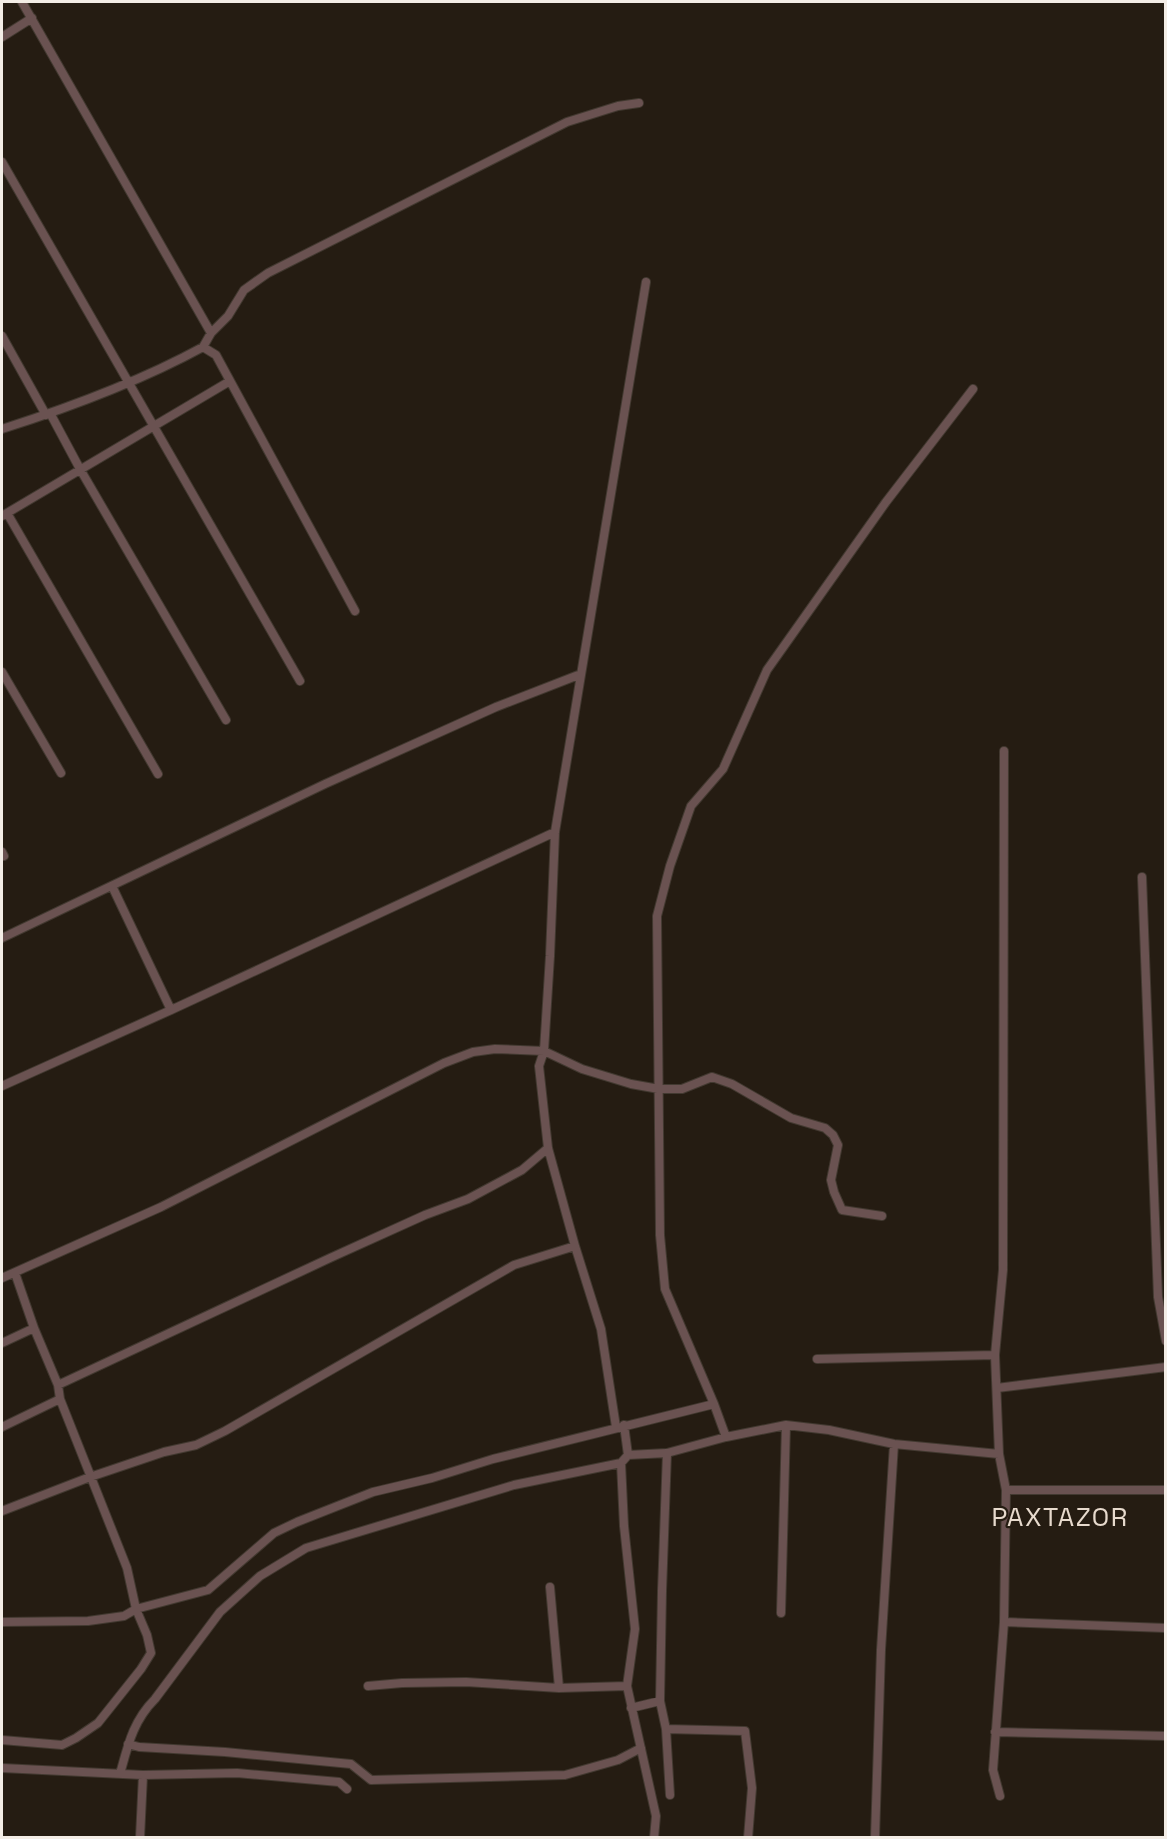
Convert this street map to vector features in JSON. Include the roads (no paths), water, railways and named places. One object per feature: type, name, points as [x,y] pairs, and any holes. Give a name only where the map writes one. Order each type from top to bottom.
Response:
[{"type":"street","points":[[22,2],[211,333]]},
{"type":"street","points":[[2,37],[32,18]]},
{"type":"street","points":[[2,429],[129,383],[171,364],[203,346],[211,333],[228,315],[244,290],[268,273],[567,122],[618,106],[639,103]]},
{"type":"street","points":[[2,162],[300,681]]},
{"type":"street","points":[[628,1455],[601,1329],[548,1148],[539,1066],[544,1051],[555,831],[646,282]]},
{"type":"street","points":[[2,336],[226,720]]},
{"type":"street","points":[[203,346],[216,355],[355,611]]},
{"type":"street","points":[[158,774],[4,514],[230,381]]},
{"type":"street","points":[[726,1437],[665,1289],[660,1234],[657,916],[670,866],[691,806],[723,769],[767,670],[886,502],[973,389]]},
{"type":"street","points":[[2,672],[62,773]]},
{"type":"street","points":[[2,938],[324,784],[496,707],[581,674]]},
{"type":"street","points":[[1000,1796],[993,1770],[1004,1622],[1006,1490],[999,1454],[995,1355],[1003,1270],[1004,751]]},
{"type":"street","points":[[2,1086],[555,831]]},
{"type":"street","points":[[1142,877],[1158,1297],[1166,1341]]},
{"type":"street","points":[[112,886],[171,1010]]},
{"type":"street","points":[[2,1278],[161,1207],[444,1063],[473,1052],[495,1049],[544,1051],[582,1069],[631,1084],[659,1089],[682,1089],[711,1077],[732,1084],[791,1118],[825,1128],[833,1135],[838,1145],[831,1180],[842,1210],[882,1216]]},
{"type":"street","points":[[58,1385],[330,1258],[425,1215],[468,1199],[522,1170],[548,1148]]},
{"type":"street","points":[[2,1511],[90,1477],[164,1452],[196,1445],[225,1431],[514,1265],[575,1246]]},
{"type":"street","points":[[2,1740],[62,1745],[76,1738],[98,1723],[151,1653],[147,1635],[136,1609],[127,1568],[60,1399],[58,1385],[15,1274]]},
{"type":"street","points":[[2,1343],[34,1328]]},
{"type":"street","points":[[817,1359],[995,1355]]},
{"type":"street","points":[[997,1388],[1166,1367]]},
{"type":"street","points":[[2,1428],[60,1399]]},
{"type":"street","points":[[2,1622],[88,1621],[124,1616],[136,1609],[208,1590],[274,1533],[373,1492],[620,1426],[714,1404]]},
{"type":"street","points":[[120,1774],[128,1744],[142,1712],[155,1699],[220,1612],[260,1576],[306,1548],[514,1485],[621,1463],[628,1455],[667,1453],[726,1437],[786,1425],[829,1430],[894,1444],[999,1454]]},
{"type":"street","points":[[781,1613],[786,1425]]},
{"type":"street","points":[[875,1838],[881,1650],[894,1444]]},
{"type":"street","points":[[667,1453],[660,1701],[666,1729],[670,1795]]},
{"type":"street","points":[[621,1463],[624,1526],[635,1629],[627,1686],[656,1816],[654,1838]]},
{"type":"street","points":[[1006,1490],[1166,1490]]},
{"type":"street","points":[[550,1587],[559,1688]]},
{"type":"street","points":[[1004,1622],[1166,1628]]},
{"type":"street","points":[[368,1686],[466,1682],[559,1688],[627,1686]]},
{"type":"street","points":[[631,1708],[660,1701]]},
{"type":"street","points":[[666,1729],[745,1731],[752,1788],[748,1838]]},
{"type":"street","points":[[995,1731],[1166,1736]]},
{"type":"street","points":[[128,1744],[139,1747],[225,1752],[351,1764],[371,1780],[565,1775],[618,1760],[641,1748]]},
{"type":"street","points":[[2,1768],[143,1775],[237,1773],[339,1782],[347,1789]]},
{"type":"street","points":[[140,1838],[143,1775]]},
{"type":"district","name":"PAXTAZOR","points":[[1060,1517]]}]
